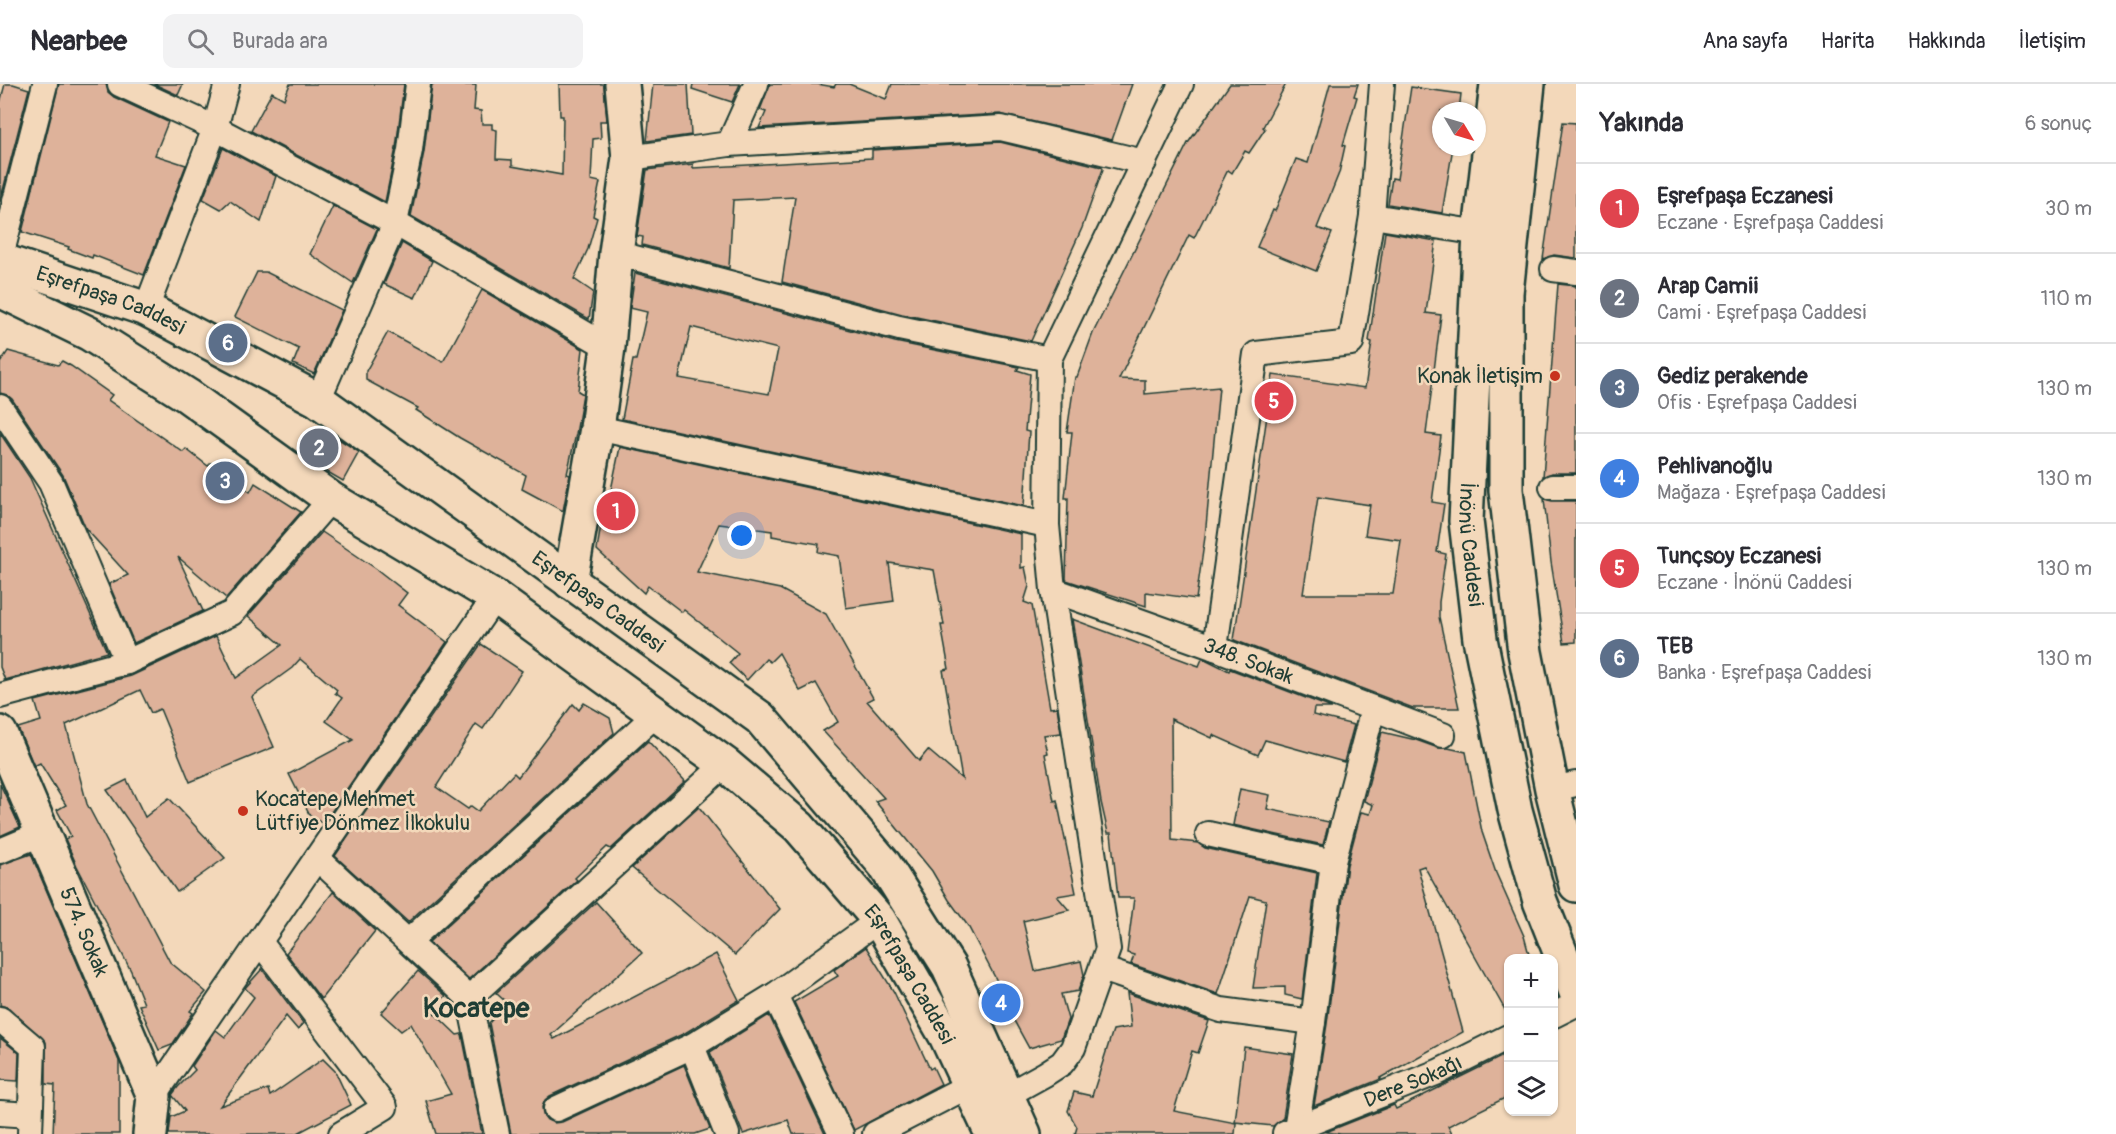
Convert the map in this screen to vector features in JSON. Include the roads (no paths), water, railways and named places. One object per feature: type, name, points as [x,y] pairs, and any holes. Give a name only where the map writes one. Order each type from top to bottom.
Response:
[{"type":"main road","points":[[570,582],[597,428],[629,158],[622,84]]},
{"type":"main road","name":"İnönü Caddesi","points":[[1497,84],[1480,233],[1466,521],[1480,639],[1515,810],[1540,902],[1576,992]]},
{"type":"main road","name":"İnönü Caddesi","points":[[1528,84],[1506,293],[1506,490],[1525,652],[1564,786],[1576,885]]},
{"type":"main road","name":"Eşrefpaşa Caddesi","points":[[1,282],[146,309],[318,400],[760,718],[877,855],[949,968],[1024,1134]]},
{"type":"main road","name":"Eşrefpaşa Caddesi","points":[[1,282],[110,346],[188,396],[331,499],[495,597],[725,764],[799,828],[879,920],[946,1036],[992,1134]]},
{"type":"main road","name":"574. Sokak","points":[[0,733],[154,1096],[150,1134]]},
{"type":"street","points":[[1,282],[45,84]]},
{"type":"street","points":[[120,84],[215,128],[395,223],[608,347]]},
{"type":"street","points":[[146,309],[215,128],[227,84]]},
{"type":"street","points":[[318,400],[395,223],[411,150],[418,84]]},
{"type":"street","points":[[729,144],[756,84]]},
{"type":"street","points":[[1007,1095],[1062,1063],[1073,1048],[1108,949],[1053,590],[1047,525],[1049,359],[1181,84]]},
{"type":"street","points":[[1215,648],[1256,354],[1351,343],[1372,216],[1382,84]]},
{"type":"street","points":[[629,158],[729,144],[1001,128],[1144,162]]},
{"type":"street","points":[[1372,216],[1480,233]]},
{"type":"street","points":[[616,253],[899,328],[1049,359]]},
{"type":"street","points":[[0,407],[51,483],[127,662]]},
{"type":"street","points":[[597,428],[1047,525]]},
{"type":"street","points":[[1552,487],[1576,487]]},
{"type":"street","points":[[0,696],[127,662],[232,613],[331,499]]},
{"type":"street","name":"348. Sokak","points":[[1053,590],[1215,648],[1443,735]]},
{"type":"street","points":[[154,1096],[495,597]]},
{"type":"street","points":[[1288,1131],[1312,1022],[1333,862],[1373,709]]},
{"type":"street","points":[[409,941],[655,715]]},
{"type":"street","points":[[469,998],[725,764]]},
{"type":"street","points":[[0,851],[42,833]]},
{"type":"street","points":[[1208,834],[1333,862]]},
{"type":"street","points":[[317,858],[469,998],[497,1134]]},
{"type":"street","points":[[556,1109],[692,1046],[775,995],[879,920]]},
{"type":"street","points":[[260,942],[385,1107],[340,1134]]},
{"type":"street","points":[[1102,969],[1221,1010],[1312,1022]]},
{"type":"street","points":[[775,995],[841,1134]]},
{"type":"street","points":[[1558,1013],[1576,1004]]},
{"type":"street","points":[[0,1019],[33,1047],[30,1124],[0,1113]]},
{"type":"street","name":"Dere Sokağı","points":[[1288,1131],[1438,1072],[1504,1039]]},
{"type":"street","points":[[692,1046],[727,1134]]},
{"type":"street","points":[[875,1134],[968,1086]]},
{"type":"place","name":"TEB","points":[[228,343]]},
{"type":"place","name":"Konak İletişim","points":[[1555,376]]},
{"type":"place","name":"Tunçsoy Eczanesi","points":[[1274,401]]},
{"type":"place","name":"Arap Camii","points":[[319,448]]},
{"type":"place","name":"Gediz perakende","points":[[225,481]]},
{"type":"place","name":"Eşrefpaşa Eczanesi","points":[[616,511]]},
{"type":"place","name":"Kocatepe Mehmet Lütfiye Dönmez İlkokulu","points":[[243,811]]},
{"type":"place","name":"Pehlivanoğlu","points":[[1001,1003]]},
{"type":"district","name":"Kocatepe","points":[[476,1008]]}]
